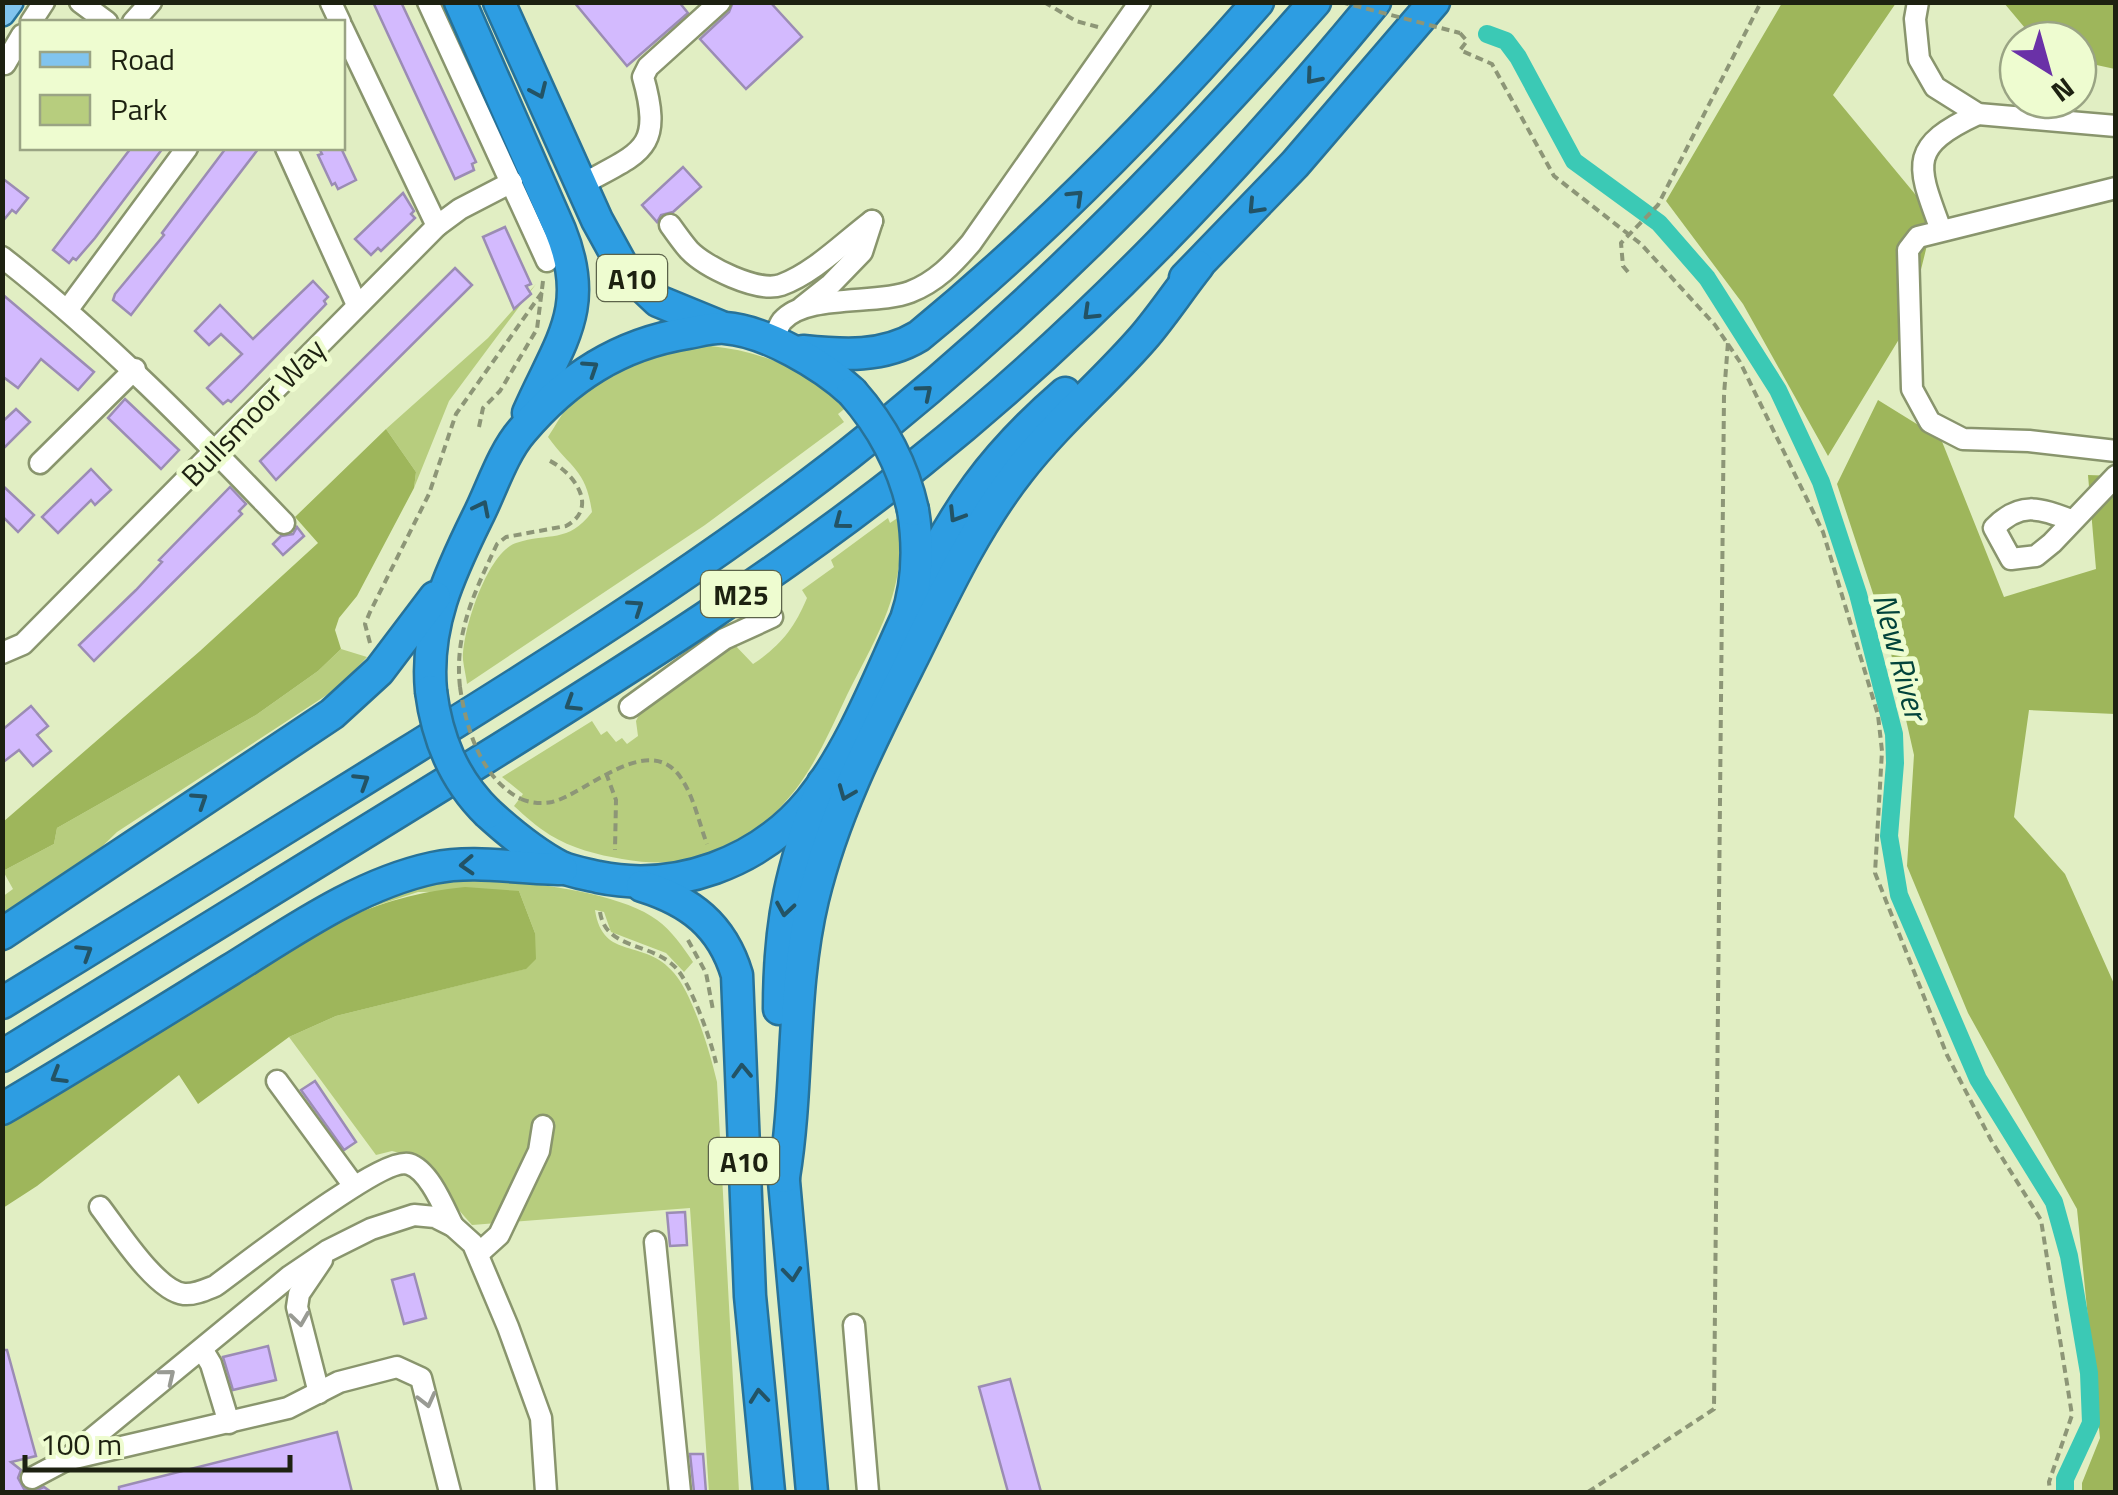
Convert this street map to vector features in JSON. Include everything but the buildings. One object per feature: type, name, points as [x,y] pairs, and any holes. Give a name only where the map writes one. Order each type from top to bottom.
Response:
[{"type":"highway","name":"A10","points":[[460,2],[560,230],[575,281],[568,326],[519,434]]},
{"type":"highway","name":"A10","points":[[499,2],[616,258],[639,286],[669,307],[725,328]]},
{"type":"highway","points":[[564,868],[534,850],[466,790],[440,738],[446,689],[432,632],[446,582],[519,434],[559,392],[598,363],[646,341],[725,328],[781,346],[856,355],[897,347],[919,336],[1116,157],[1258,2]]},
{"type":"highway","name":"M25","points":[[2,1003],[576,646],[798,493],[928,390],[1050,282],[1192,139],[1315,2]]},
{"type":"highway","name":"M25","points":[[2,1056],[396,814],[716,628],[834,528],[920,462],[1072,330],[1208,194],[1376,2]]},
{"type":"highway","points":[[2,1109],[281,938],[365,892],[404,876],[436,867],[470,864],[564,868],[634,884],[691,876],[753,850],[792,821],[824,783],[955,516],[996,458],[1198,266],[1306,152],[1434,2]]},
{"type":"highway","points":[[784,1177],[792,1128],[796,1013],[806,928],[830,835],[852,778],[952,580],[999,498],[1044,440],[1142,338],[1198,266]]},
{"type":"highway","points":[[781,346],[830,374],[852,392],[893,449],[913,510],[917,542],[914,596]]},
{"type":"highway","points":[[2,934],[346,703],[386,662],[446,582]]},
{"type":"highway","name":"A10","points":[[812,1492],[778,1122],[781,936],[792,874],[824,783]]},
{"type":"highway","name":"A10","points":[[634,884],[678,899],[703,916],[721,938],[737,975],[750,1296],[769,1492]]},
{"type":"main road","points":[[2,13],[10,2]]},
{"type":"street","points":[[80,2],[104,20]]},
{"type":"street","points":[[428,2],[547,261]]},
{"type":"street","points":[[581,184],[640,149],[651,133],[652,108],[643,77],[648,67],[720,2]]},
{"type":"street","points":[[796,312],[820,304],[893,297],[934,280],[951,266],[971,244],[1140,2]]},
{"type":"street","points":[[1918,2],[1915,19],[1919,59],[1936,87],[1978,114],[2116,126]]},
{"type":"street","points":[[345,33],[437,226]]},
{"type":"street","points":[[7,65],[20,38]]},
{"type":"street","points":[[1940,230],[1924,184],[1923,158],[1943,130],[1978,114]]},
{"type":"street","points":[[68,309],[186,150]]},
{"type":"street","points":[[287,150],[357,305]]},
{"type":"street","name":"Bullsmoor Way","points":[[2,653],[24,644],[437,226],[460,209],[512,182]]},
{"type":"street","points":[[2116,188],[1940,230],[1918,238],[1908,250],[1912,389],[1930,422],[1963,439],[2116,450]]},
{"type":"street","points":[[670,225],[691,252],[726,273],[754,285],[778,286],[800,275],[872,222],[862,252],[832,284],[781,322],[781,346]]},
{"type":"street","points":[[2,258],[68,309],[135,369],[284,523]]},
{"type":"street","points":[[40,463],[135,369]]},
{"type":"street","points":[[2072,520],[2116,476]]},
{"type":"street","points":[[630,707],[716,628],[772,616]]},
{"type":"street","points":[[277,1081],[354,1186]]},
{"type":"street","points":[[478,1254],[498,1235],[539,1151],[543,1126]]},
{"type":"street","points":[[100,1207],[151,1272],[174,1291],[186,1294],[215,1286],[386,1167],[411,1164],[421,1173],[453,1226]]},
{"type":"street","points":[[32,1478],[66,1460],[327,1251],[370,1229],[414,1215],[435,1217],[453,1226],[478,1254],[541,1418],[546,1492]]},
{"type":"street","points":[[655,1242],[680,1492]]},
{"type":"street","points":[[319,1392],[296,1307],[299,1294],[327,1251]]},
{"type":"street","points":[[854,1324],[868,1492]]},
{"type":"street","points":[[202,1349],[211,1364],[229,1422]]},
{"type":"street","points":[[66,1460],[288,1408],[339,1382],[398,1367],[421,1378],[450,1492]]},
{"type":"street","points":[[126,1410],[139,1444]]},
{"type":"path","points":[[1044,2],[1076,21],[1117,31]]},
{"type":"path","points":[[1341,2],[1460,33],[1467,42],[1460,50],[1492,64],[1554,176],[1663,265],[1728,342],[1823,532],[1878,715],[1882,751],[1875,873],[1947,1055],[1991,1140],[2041,1220],[2072,1415],[2050,1492]]},
{"type":"path","points":[[1628,272],[1620,244],[1658,205],[1761,2]]},
{"type":"path","points":[[375,651],[365,624],[429,494],[456,414],[543,291],[537,328],[500,391],[483,408],[480,427]]},
{"type":"path","points":[[1588,1492],[1714,1409],[1723,483],[1728,342]]},
{"type":"path","points":[[546,459],[570,472],[579,486],[581,510],[574,522],[566,526],[506,537],[497,544],[466,610],[446,689],[466,719],[481,757],[502,786],[520,799],[553,802],[606,774],[645,761],[657,762],[676,772],[692,801],[711,856]]},
{"type":"path","points":[[606,774],[616,800],[615,850]]},
{"type":"path","points":[[600,912],[612,938],[644,946],[676,968],[713,1049],[715,1025],[710,987],[688,942],[690,932]]},
{"type":"green space","points":[[1782,3],[1896,3],[1833,95],[1934,217],[1907,326],[1828,456],[1743,304],[1666,201]]},
{"type":"green space","points":[[2004,3],[2115,3],[2115,69],[2098,65],[2098,20],[2018,20]]},
{"type":"green space","points":[[536,284],[449,401],[414,488],[416,472],[386,429],[488,338]]},
{"type":"green space","points":[[711,346],[767,358],[801,373],[848,406],[838,414],[844,422],[705,525],[467,684],[463,660],[467,631],[478,594],[495,561],[516,543],[575,529],[592,512],[582,478],[548,437],[567,407],[589,386],[620,367],[656,354]]},
{"type":"green space","points":[[1878,400],[1941,439],[2004,597],[2096,569],[2088,475],[2115,476],[2115,714],[2029,710],[2014,817],[2065,874],[2115,986],[2115,1492],[2082,1492],[2100,1438],[2077,1209],[1968,1013],[1907,866],[1914,755],[1887,636],[1837,484]]},
{"type":"green space","points":[[386,429],[416,472],[414,488],[357,596],[339,618],[335,630],[341,649],[318,671],[256,715],[57,828],[54,844],[3,871],[3,822],[318,543],[295,517]]},
{"type":"green space","points":[[902,515],[899,568],[880,629],[811,767],[778,810],[759,827],[740,841],[697,858],[649,862],[567,844],[514,806],[523,794],[502,777],[592,721],[601,735],[607,731],[616,742],[622,738],[627,744],[638,736],[636,721],[641,711],[732,642],[753,664],[785,636],[807,598],[802,590],[834,567],[831,560],[888,518],[890,523]]},
{"type":"green space","points":[[341,649],[367,657],[339,687],[117,832],[83,865],[3,919],[2,897],[13,889],[3,871],[54,844],[57,828],[256,715],[318,671]]},
{"type":"green space","points":[[473,878],[568,889],[640,910],[662,924],[693,962],[684,972],[666,953],[611,932],[604,912],[595,910],[606,937],[650,955],[674,973],[700,1025],[717,1082],[739,1492],[709,1492],[690,1208],[472,1225],[411,1156],[392,1151],[376,1155],[289,1037],[336,1016],[525,969],[535,933],[519,891],[418,892],[340,921],[405,893]]},
{"type":"green space","points":[[465,887],[519,891],[535,933],[536,959],[526,969],[336,1016],[289,1037],[198,1104],[179,1075],[3,1208],[3,1126],[340,921],[401,898]]},
{"type":"waterway","name":"New River","points":[[1487,34],[1506,41],[1518,57],[1574,161],[1659,223],[1707,278],[1778,390],[1821,482],[1858,594],[1894,734],[1889,836],[1899,895],[1978,1079],[2054,1202],[2069,1256],[2089,1373],[2091,1423],[2065,1479],[2065,1492]]}]
